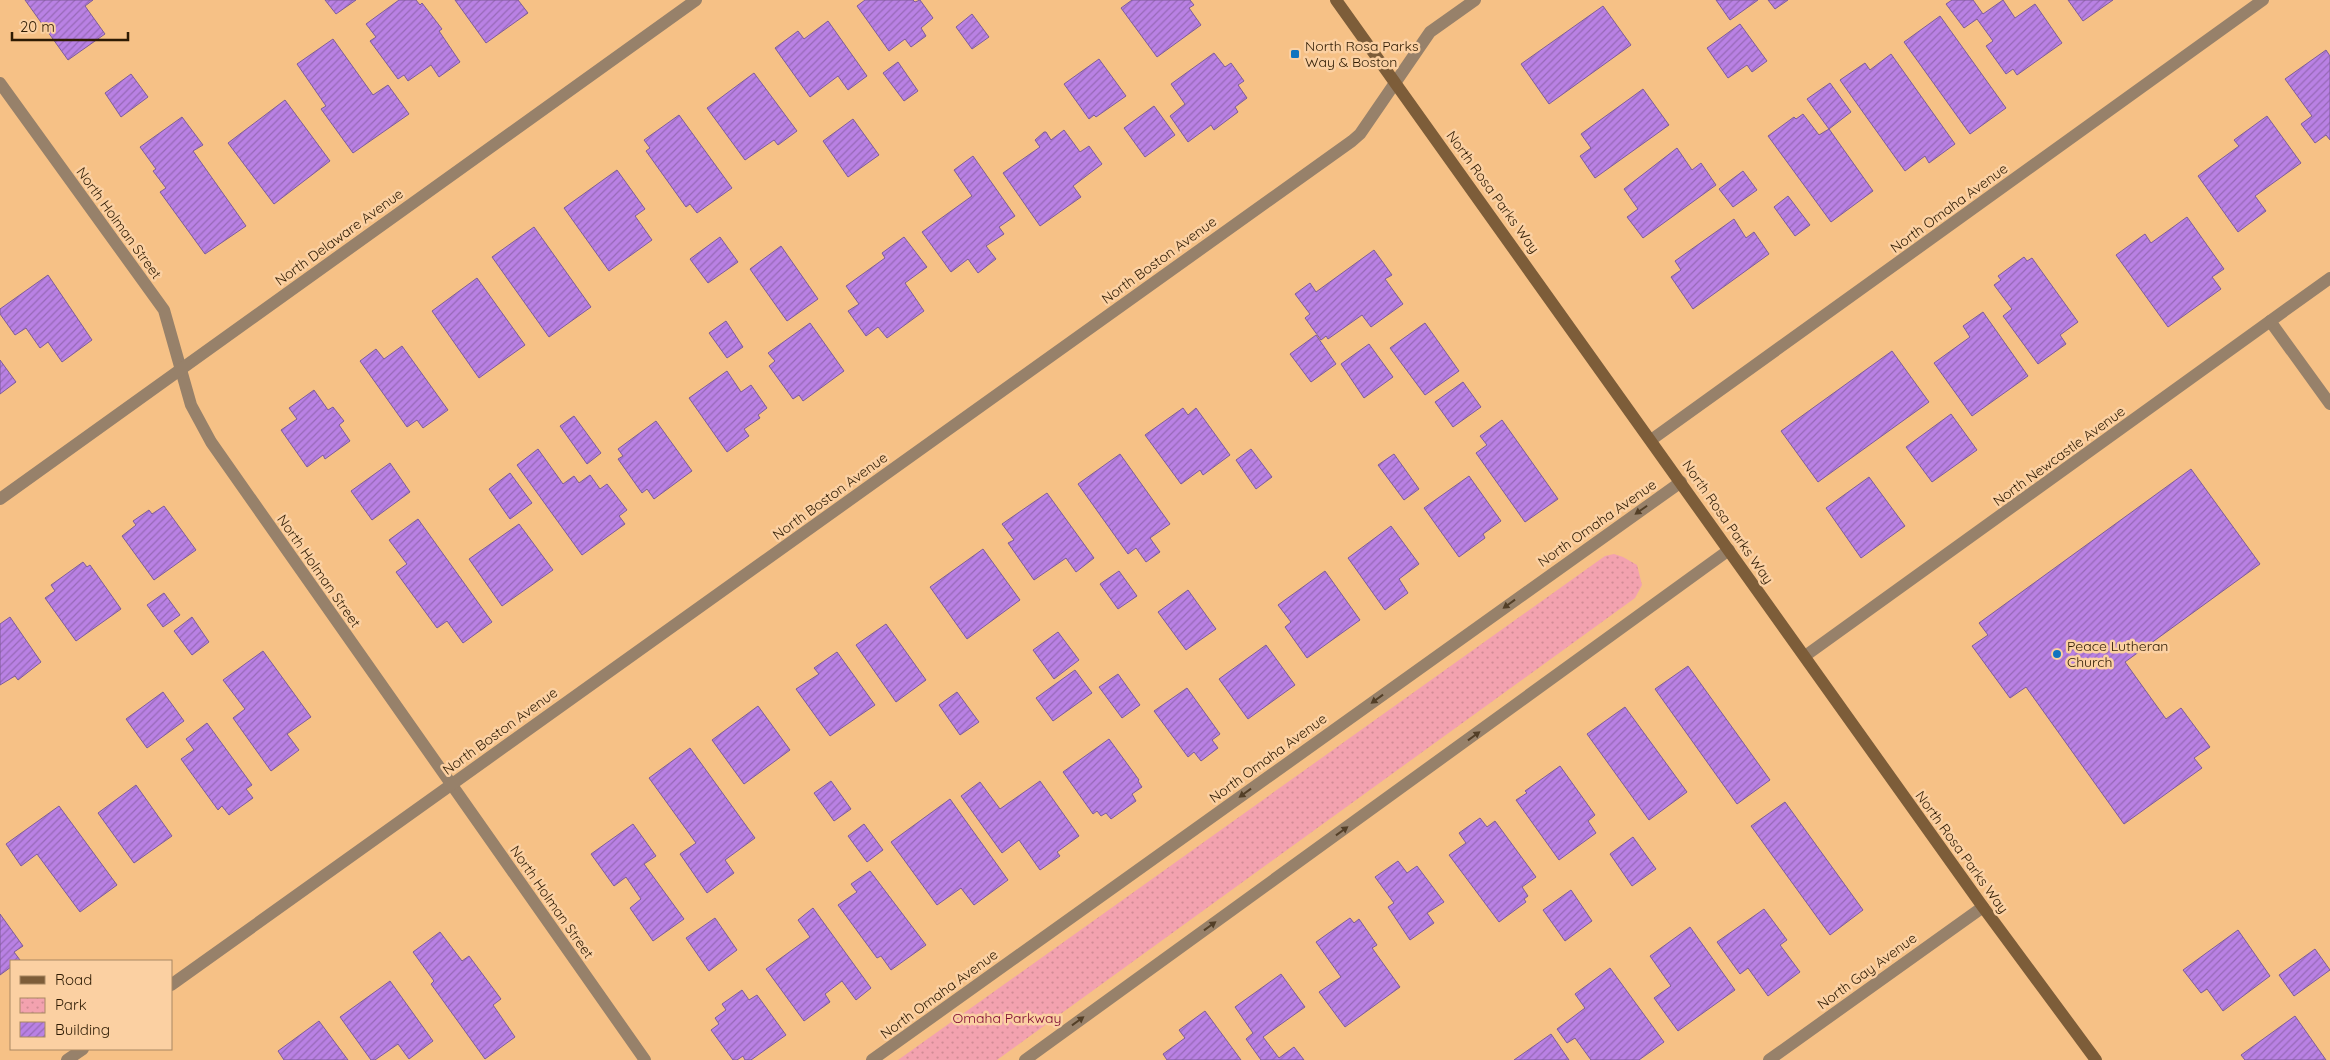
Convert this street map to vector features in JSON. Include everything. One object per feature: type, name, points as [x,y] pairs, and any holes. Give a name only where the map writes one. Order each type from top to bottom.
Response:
[{"type":"main road","name":"North Rosa Parks Way","points":[[1336,0],[1983,908],[2096,1060]]},
{"type":"street","name":"North Delaware Avenue","points":[[0,499],[696,0]]},
{"type":"street","name":"North Boston Avenue","points":[[172,984],[1352,141],[1360,134],[1430,32],[1475,0]]},
{"type":"street","name":"North Omaha Avenue","points":[[1651,440],[2263,0]]},
{"type":"street","name":"North Holman Street","points":[[0,83],[164,310],[191,405],[211,442],[645,1060]]},
{"type":"street","name":"North Newcastle Avenue","points":[[1804,656],[2330,278]]},
{"type":"street","points":[[2270,321],[2330,404]]},
{"type":"street","name":"North Omaha Avenue","points":[[872,1060],[1681,482]]},
{"type":"street","points":[[1025,1060],[1729,550]]},
{"type":"street","name":"North Gay Avenue","points":[[1769,1060],[1983,908]]},
{"type":"street","points":[[67,1060],[82,1050]]},
{"type":"green space","name":"Omaha Parkway","points":[[1614,554],[1637,565],[1642,585],[1635,598],[997,1060],[898,1060],[1605,556]]},
{"type":"building","points":[[25,0],[93,0],[85,6],[105,34],[68,60]]},
{"type":"building","points":[[325,0],[356,0],[336,14]]},
{"type":"building","points":[[399,0],[416,0],[420,5],[422,3],[442,29],[439,31],[460,62],[439,77],[431,65],[408,81],[404,75],[398,79],[370,41],[376,37],[366,24]]},
{"type":"building","points":[[455,0],[518,0],[528,13],[486,43]]},
{"type":"building","points":[[865,0],[913,0],[915,2],[920,0],[933,18],[921,28],[926,36],[911,47],[905,39],[889,51],[857,6]]},
{"type":"building","points":[[1132,0],[1190,0],[1194,5],[1189,8],[1201,25],[1157,57],[1121,8]]},
{"type":"building","points":[[1716,0],[1758,0],[1730,20]]},
{"type":"building","points":[[1768,0],[1788,0],[1775,9]]},
{"type":"building","points":[[1952,0],[1973,0],[1983,14],[2003,0],[2015,18],[2035,4],[2062,43],[2017,75],[2013,69],[2006,74],[1986,46],[1993,41],[1977,19],[1964,28],[1946,4]]},
{"type":"building","points":[[2068,0],[2113,0],[2083,21]]},
{"type":"building","points":[[1603,6],[1631,45],[1549,104],[1521,64]]},
{"type":"building","points":[[972,14],[989,37],[972,49],[956,27]]},
{"type":"building","points":[[1940,16],[2006,108],[1970,134],[1904,42]]},
{"type":"building","points":[[828,21],[867,76],[848,90],[838,76],[810,97],[775,48],[798,31],[804,39]]},
{"type":"building","points":[[1740,24],[1767,61],[1752,72],[1747,65],[1728,78],[1707,48]]},
{"type":"building","points":[[333,39],[373,95],[388,85],[409,114],[353,153],[321,109],[326,106],[297,64]]},
{"type":"building","points":[[2326,50],[2330,56],[2330,140],[2326,135],[2315,143],[2301,124],[2312,116],[2285,79]]},
{"type":"building","points":[[1214,53],[1225,67],[1231,63],[1244,81],[1238,85],[1247,98],[1235,107],[1238,112],[1214,130],[1211,125],[1188,142],[1170,116],[1185,104],[1171,84]]},
{"type":"building","points":[[1891,54],[1955,144],[1929,163],[1925,156],[1905,171],[1840,80],[1865,63],[1870,70]]},
{"type":"building","points":[[1099,59],[1126,96],[1096,117],[1094,115],[1089,119],[1064,84]]},
{"type":"building","points":[[898,62],[918,91],[904,101],[883,73]]},
{"type":"building","points":[[754,73],[797,131],[778,145],[774,140],[745,160],[707,108]]},
{"type":"building","points":[[131,74],[148,97],[121,117],[105,93]]},
{"type":"building","points":[[1830,83],[1851,112],[1829,129],[1807,99]]},
{"type":"building","points":[[1643,89],[1669,125],[1595,178],[1580,156],[1591,148],[1581,134]]},
{"type":"building","points":[[285,100],[330,161],[274,204],[228,143]]},
{"type":"building","points":[[1154,106],[1175,135],[1145,157],[1124,128]]},
{"type":"building","points":[[1803,114],[1819,135],[1829,129],[1873,191],[1831,222],[1768,136],[1794,117],[1796,119]]},
{"type":"building","points":[[679,115],[732,188],[697,213],[690,204],[686,207],[646,151],[650,148],[644,140]]},
{"type":"building","points":[[2267,116],[2301,163],[2255,196],[2266,211],[2238,232],[2198,176],[2239,146],[2234,140]]},
{"type":"building","points":[[182,117],[203,145],[193,151],[246,226],[205,254],[160,192],[166,188],[153,171],[156,169],[140,147]]},
{"type":"building","points":[[853,119],[879,155],[848,177],[823,141]]},
{"type":"building","points":[[1064,130],[1080,152],[1089,146],[1102,164],[1073,186],[1081,197],[1040,226],[1003,173],[1040,147],[1035,140],[1044,132],[1046,132],[1051,140]]},
{"type":"building","points":[[1677,148],[1692,170],[1701,163],[1716,185],[1643,238],[1627,217],[1638,209],[1624,189]]},
{"type":"building","points":[[973,156],[1015,216],[999,227],[1004,234],[986,246],[996,259],[978,273],[968,259],[951,272],[922,232],[972,196],[954,170]]},
{"type":"building","points":[[617,170],[645,209],[635,216],[652,240],[609,271],[564,208]]},
{"type":"building","points":[[1743,171],[1757,190],[1733,207],[1719,189]]},
{"type":"building","points":[[1788,196],[1810,225],[1795,236],[1774,207]]},
{"type":"building","points":[[2187,217],[2224,269],[2212,277],[2221,289],[2168,327],[2116,255],[2145,234],[2151,243]]},
{"type":"building","points":[[1734,219],[1746,238],[1754,232],[1769,254],[1693,309],[1671,277],[1681,270],[1675,261]]},
{"type":"building","points":[[534,227],[591,307],[549,337],[492,257]]},
{"type":"building","points":[[720,237],[738,262],[708,283],[690,259]]},
{"type":"building","points":[[904,237],[927,267],[905,283],[924,311],[887,338],[878,327],[866,336],[848,311],[859,304],[846,286],[885,258],[882,253]]},
{"type":"building","points":[[781,246],[818,299],[787,321],[750,269]]},
{"type":"building","points":[[1374,250],[1392,275],[1385,279],[1403,304],[1371,327],[1362,315],[1328,339],[1326,336],[1321,340],[1305,318],[1310,314],[1295,294],[1310,283],[1316,292]]},
{"type":"building","points":[[2024,257],[2027,261],[2032,258],[2078,322],[2060,335],[2066,344],[2038,364],[2003,316],[2012,309],[1994,285],[2001,280],[1998,276]]},
{"type":"building","points":[[48,275],[92,340],[62,362],[48,342],[40,348],[26,328],[15,335],[0,314],[0,309]]},
{"type":"building","points":[[477,278],[525,345],[479,378],[432,311]]},
{"type":"building","points":[[1983,312],[2028,376],[1972,416],[1934,363],[1970,337],[1963,326]]},
{"type":"building","points":[[726,321],[743,347],[727,358],[709,333]]},
{"type":"building","points":[[810,323],[844,371],[803,401],[799,395],[793,399],[769,366],[775,361],[768,353]]},
{"type":"building","points":[[1425,323],[1459,371],[1425,395],[1390,348]]},
{"type":"building","points":[[1316,335],[1336,364],[1311,382],[1290,354]]},
{"type":"building","points":[[1369,344],[1393,377],[1364,398],[1341,364]]},
{"type":"building","points":[[402,346],[448,410],[423,428],[417,420],[407,427],[360,361],[376,349],[384,359]]},
{"type":"building","points":[[1892,351],[1929,402],[1818,482],[1781,431]]},
{"type":"building","points":[[0,360],[16,382],[0,394]]},
{"type":"building","points":[[727,371],[741,392],[751,385],[767,408],[758,415],[760,418],[744,429],[749,436],[727,452],[689,398]]},
{"type":"building","points":[[1463,382],[1481,407],[1453,427],[1435,402]]},
{"type":"building","points":[[314,390],[328,410],[333,407],[344,421],[339,425],[350,441],[325,459],[323,455],[307,467],[281,430],[297,419],[289,408]]},
{"type":"building","points":[[1183,408],[1188,415],[1196,408],[1230,455],[1203,475],[1200,470],[1181,484],[1145,435]]},
{"type":"building","points":[[1951,414],[1977,450],[1932,482],[1906,447]]},
{"type":"building","points":[[574,416],[601,453],[587,464],[560,426]]},
{"type":"building","points":[[1502,420],[1558,499],[1525,522],[1476,453],[1487,445],[1480,436]]},
{"type":"building","points":[[656,421],[692,471],[654,499],[647,489],[642,493],[618,459],[623,456],[618,449]]},
{"type":"building","points":[[538,449],[563,484],[574,476],[579,483],[590,475],[600,489],[607,484],[627,510],[619,516],[625,524],[582,555],[517,465]]},
{"type":"building","points":[[1251,449],[1272,477],[1256,489],[1236,460]]},
{"type":"building","points":[[1120,454],[1170,524],[1150,538],[1160,552],[1146,562],[1136,548],[1128,554],[1078,484]]},
{"type":"building","points":[[1394,454],[1419,489],[1404,500],[1378,465]]},
{"type":"building","points":[[390,463],[410,492],[372,520],[351,491]]},
{"type":"building","name":"Peace Lutheran Church","points":[[2191,469],[2260,564],[2125,662],[2166,719],[2181,708],[2210,747],[2194,758],[2202,768],[2124,824],[2026,687],[2010,698],[1972,646],[1988,635],[1979,623]]},
{"type":"building","points":[[510,473],[532,503],[510,519],[489,489]]},
{"type":"building","points":[[1469,476],[1501,521],[1483,534],[1485,538],[1459,557],[1424,508]]},
{"type":"building","points":[[1869,477],[1905,526],[1861,558],[1826,508]]},
{"type":"building","points":[[1047,493],[1094,558],[1076,572],[1066,558],[1034,580],[1008,543],[1014,540],[1002,524]]},
{"type":"building","points":[[164,506],[196,550],[154,580],[122,536],[136,525],[133,521],[149,510],[152,514]]},
{"type":"building","points":[[418,519],[492,622],[463,643],[447,621],[437,628],[396,572],[407,564],[389,540]]},
{"type":"building","points":[[519,524],[553,570],[502,606],[469,559]]},
{"type":"building","points":[[1391,526],[1419,564],[1399,579],[1408,593],[1385,610],[1348,558]]},
{"type":"building","points":[[983,549],[1020,600],[967,639],[930,587]]},
{"type":"building","points":[[83,562],[87,567],[90,565],[121,609],[76,641],[45,598],[55,591],[51,585]]},
{"type":"building","points":[[1119,571],[1137,596],[1118,609],[1100,584]]},
{"type":"building","points":[[1325,571],[1360,620],[1307,658],[1285,627],[1291,622],[1278,605]]},
{"type":"building","points":[[1188,590],[1216,629],[1186,650],[1158,612]]},
{"type":"building","points":[[164,593],[180,615],[163,627],[147,605]]},
{"type":"building","points":[[10,617],[41,662],[18,680],[15,676],[0,685],[0,624]]},
{"type":"building","points":[[192,617],[209,642],[192,655],[174,631]]},
{"type":"building","points":[[886,624],[926,680],[896,702],[856,645]]},
{"type":"building","points":[[1058,632],[1079,660],[1054,679],[1033,650]]},
{"type":"building","points":[[1266,645],[1295,685],[1248,719],[1219,679]]},
{"type":"building","points":[[263,651],[311,717],[287,734],[299,750],[271,771],[233,718],[245,709],[223,680]]},
{"type":"building","points":[[837,652],[875,705],[830,736],[796,689],[819,674],[814,668]]},
{"type":"building","points":[[1688,666],[1770,780],[1737,804],[1655,689]]},
{"type":"building","points":[[1075,670],[1092,693],[1053,721],[1036,698]]},
{"type":"building","points":[[1118,674],[1140,705],[1122,718],[1099,687]]},
{"type":"building","points":[[1187,688],[1220,734],[1212,740],[1218,748],[1201,761],[1194,752],[1188,757],[1154,711]]},
{"type":"building","points":[[163,692],[184,721],[147,748],[126,719]]},
{"type":"building","points":[[957,692],[979,722],[960,735],[939,705]]},
{"type":"building","points":[[758,706],[790,750],[744,784],[712,740]]},
{"type":"building","points":[[1625,707],[1687,792],[1649,820],[1587,734]]},
{"type":"building","points":[[207,723],[252,785],[246,789],[253,798],[229,815],[222,806],[218,810],[181,759],[194,750],[186,739]]},
{"type":"building","points":[[1109,739],[1142,787],[1132,794],[1136,801],[1111,819],[1106,813],[1101,816],[1097,811],[1093,814],[1063,772]]},
{"type":"building","points":[[690,748],[755,838],[725,860],[734,873],[707,893],[680,854],[696,843],[649,778]]},
{"type":"building","points":[[1560,766],[1595,815],[1588,821],[1596,833],[1559,860],[1516,800],[1527,793],[1525,791]]},
{"type":"building","points":[[831,781],[851,809],[834,821],[814,793]]},
{"type":"building","points":[[1040,781],[1079,836],[1057,852],[1060,856],[1040,870],[1019,840],[1002,853],[961,796],[980,782],[1000,809]]},
{"type":"building","points":[[136,785],[172,836],[134,863],[98,813]]},
{"type":"building","points":[[950,799],[1008,880],[974,905],[961,888],[937,905],[891,842]]},
{"type":"building","points":[[1785,802],[1863,910],[1830,935],[1751,826]]},
{"type":"building","points":[[59,806],[117,885],[80,912],[37,854],[21,866],[6,844]]},
{"type":"building","points":[[1480,818],[1487,827],[1495,821],[1536,877],[1522,887],[1528,896],[1524,899],[1526,902],[1499,922],[1449,855],[1466,843],[1459,833]]},
{"type":"building","points":[[633,824],[656,856],[644,864],[684,919],[653,941],[630,908],[641,899],[626,877],[614,886],[591,854]]},
{"type":"building","points":[[864,824],[883,850],[867,862],[848,836]]},
{"type":"building","points":[[1633,837],[1656,869],[1632,886],[1610,854]]},
{"type":"building","points":[[1398,861],[1407,873],[1417,866],[1444,902],[1427,913],[1434,923],[1410,940],[1388,907],[1394,903],[1375,877]]},
{"type":"building","points":[[870,871],[926,945],[891,970],[881,956],[877,958],[838,905],[857,892],[851,884]]},
{"type":"building","points":[[1571,890],[1592,921],[1565,941],[1543,910]]},
{"type":"building","points":[[813,908],[871,988],[856,1000],[842,981],[825,994],[830,1002],[804,1021],[766,969],[810,937],[798,920]]},
{"type":"building","points":[[1764,909],[1787,940],[1780,945],[1800,972],[1768,996],[1748,968],[1740,974],[1717,942]]},
{"type":"building","points":[[0,914],[23,946],[14,952],[20,960],[10,960],[10,968],[0,975]]},
{"type":"building","points":[[715,918],[737,950],[709,971],[686,938]]},
{"type":"building","points":[[1350,918],[1354,923],[1359,919],[1377,945],[1372,948],[1400,987],[1345,1027],[1319,992],[1341,977],[1316,942]]},
{"type":"building","points":[[1690,927],[1735,990],[1678,1031],[1654,998],[1671,986],[1650,956]]},
{"type":"building","points":[[2238,930],[2270,976],[2223,1011],[2207,989],[2201,993],[2183,970]]},
{"type":"building","points":[[440,932],[462,961],[469,956],[501,999],[493,1005],[515,1037],[485,1059],[431,984],[434,981],[413,952]]},
{"type":"building","points":[[2315,949],[2330,970],[2294,996],[2279,975]]},
{"type":"building","points":[[1610,968],[1664,1042],[1639,1060],[1591,1060],[1575,1038],[1567,1043],[1557,1029],[1585,1008],[1575,994]]},
{"type":"building","points":[[1281,974],[1305,1007],[1263,1037],[1279,1058],[1294,1047],[1304,1060],[1261,1060],[1246,1039],[1253,1033],[1235,1007]]},
{"type":"building","points":[[390,981],[433,1041],[409,1059],[398,1044],[375,1060],[371,1060],[340,1017]]},
{"type":"building","points":[[742,990],[749,1000],[757,995],[786,1035],[751,1060],[745,1060],[743,1056],[733,1060],[711,1030],[719,1024],[715,1018],[726,1010],[722,1004]]},
{"type":"building","points":[[1205,1011],[1241,1060],[1167,1060],[1163,1054],[1185,1038],[1179,1030]]},
{"type":"building","points":[[2295,1016],[2326,1060],[2245,1060],[2241,1055]]},
{"type":"building","points":[[319,1021],[348,1060],[284,1060],[278,1051]]},
{"type":"building","points":[[1551,1034],[1569,1060],[1514,1060]]},
{"type":"place","name":"North Rosa Parks Way & Boston","points":[[1295,54]]},
{"type":"place","name":"Peace Lutheran Church","points":[[2057,654]]}]
